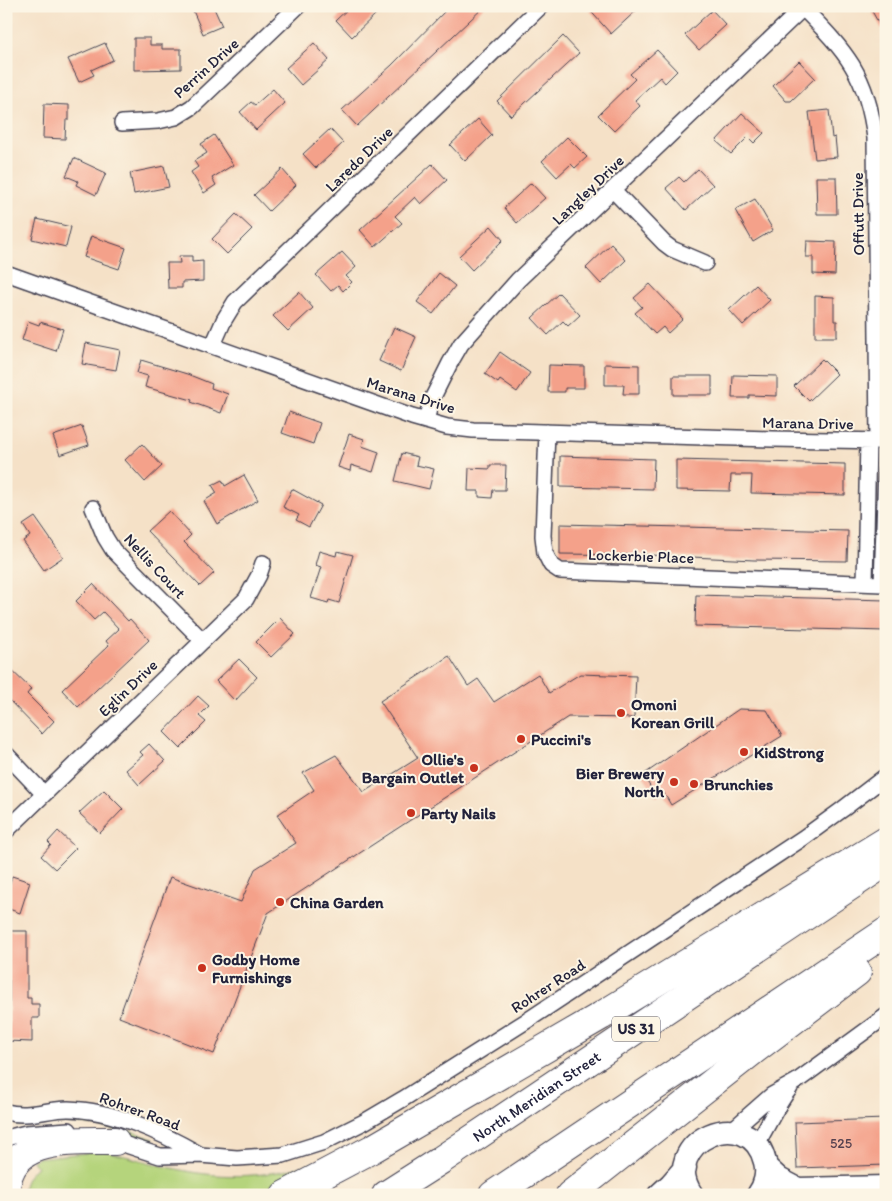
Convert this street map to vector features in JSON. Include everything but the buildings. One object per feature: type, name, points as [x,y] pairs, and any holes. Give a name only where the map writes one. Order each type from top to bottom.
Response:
[{"type":"highway","points":[[285,1195],[365,1153],[593,1021],[886,841]]},
{"type":"highway","name":"North Meridian Street","points":[[386,1195],[886,862]]},
{"type":"highway","points":[[493,1195],[886,932]]},
{"type":"highway","points":[[570,1195],[781,1029],[886,952]]},
{"type":"highway","points":[[7,1195],[6,1190],[11,1169],[20,1158],[34,1149],[55,1143],[115,1141]]},
{"type":"street","name":"Laredo Drive","points":[[213,345],[224,320],[235,302],[541,6]]},
{"type":"street","name":"Langley Drive","points":[[426,421],[431,401],[461,344],[518,280],[804,7]]},
{"type":"street","name":"Offutt Drive","points":[[804,7],[848,58],[859,77],[872,116],[875,138],[877,441]]},
{"type":"street","name":"Perrin Drive","points":[[122,123],[158,121],[176,117],[192,107],[293,8]]},
{"type":"street","points":[[613,190],[664,243],[672,249],[705,263]]},
{"type":"street","name":"Marana Drive","points":[[6,273],[412,417],[447,427],[473,430],[877,441]]},
{"type":"street","name":"Lockerbie Place","points":[[547,432],[542,536],[546,553],[552,565],[560,570],[882,584],[886,470]]},
{"type":"street","points":[[865,583],[877,441]]},
{"type":"street","name":"Nellis Court","points":[[93,508],[105,537],[113,550],[203,640]]},
{"type":"street","name":"Eglin Drive","points":[[6,831],[246,599],[259,575],[263,563]]},
{"type":"street","points":[[6,754],[44,794]]},
{"type":"street","name":"Rohrer Road","points":[[6,1138],[16,1134],[32,1132],[76,1130],[91,1133],[160,1156],[200,1155],[246,1158],[283,1155],[316,1145],[364,1122],[528,1020],[711,900],[844,809],[886,776]]},
{"type":"street","points":[[731,1131],[772,1095],[796,1082],[886,1016]]},
{"type":"street","points":[[756,1145],[778,1103],[796,1082]]},
{"type":"street","name":"Rohrer Road","points":[[6,1112],[28,1114],[67,1109],[99,1113],[170,1138],[200,1155]]},
{"type":"street","points":[[659,1195],[684,1168],[688,1155],[695,1144],[705,1136],[718,1131],[731,1131],[749,1138],[761,1152],[766,1167],[766,1179],[758,1195]]},
{"type":"street","points":[[766,1167],[779,1179],[798,1189],[886,1187]]},
{"type":"street","points":[[684,1168],[686,1181],[692,1195]]},
{"type":"green space","points":[[75,1117],[109,1124],[153,1139],[152,1143],[99,1126],[52,1124],[17,1126],[17,1123]]},
{"type":"green space","points":[[104,1151],[176,1169],[204,1174],[239,1176],[274,1173],[325,1159],[287,1182],[256,1195],[23,1195],[27,1179],[37,1167],[33,1161],[37,1158]]},
{"type":"place","name":"Omoni Korean Grill","points":[[621,713]]},
{"type":"place","name":"Puccini's","points":[[521,739]]},
{"type":"place","name":"KidStrong","points":[[744,752]]},
{"type":"place","name":"Ollie's Bargain Outlet","points":[[474,768]]},
{"type":"place","name":"Bier Brewery North","points":[[674,782]]},
{"type":"place","name":"Brunchies","points":[[694,784]]},
{"type":"place","name":"Party Nails","points":[[411,813]]},
{"type":"place","name":"China Garden","points":[[280,902]]},
{"type":"place","name":"Godby Home Furnishings","points":[[202,968]]}]
